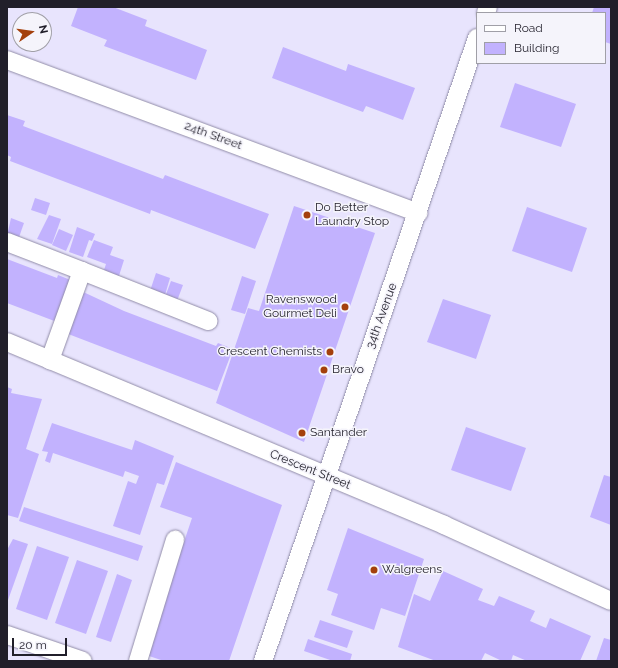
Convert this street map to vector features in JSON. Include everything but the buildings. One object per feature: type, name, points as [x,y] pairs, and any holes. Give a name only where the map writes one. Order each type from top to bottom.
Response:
[{"type":"street","name":"34th Avenue","points":[[263,661],[476,41]]},
{"type":"street","name":"24th Street","points":[[7,60],[418,213]]},
{"type":"street","points":[[7,242],[208,321]]},
{"type":"street","points":[[50,360],[82,271]]},
{"type":"street","name":"Crescent Street","points":[[7,342],[326,477],[444,525],[611,601]]},
{"type":"street","points":[[138,661],[175,540]]},
{"type":"street","points":[[7,635],[83,661]]},
{"type":"place","name":"Do Better Laundry Stop","points":[[307,215]]},
{"type":"place","name":"Ravenswood Gourmet Deli","points":[[345,307]]},
{"type":"place","name":"Crescent Chemists","points":[[330,352]]},
{"type":"place","name":"Bravo","points":[[324,370]]},
{"type":"place","name":"Santander","points":[[302,433]]},
{"type":"place","name":"Walgreens","points":[[374,570]]}]
